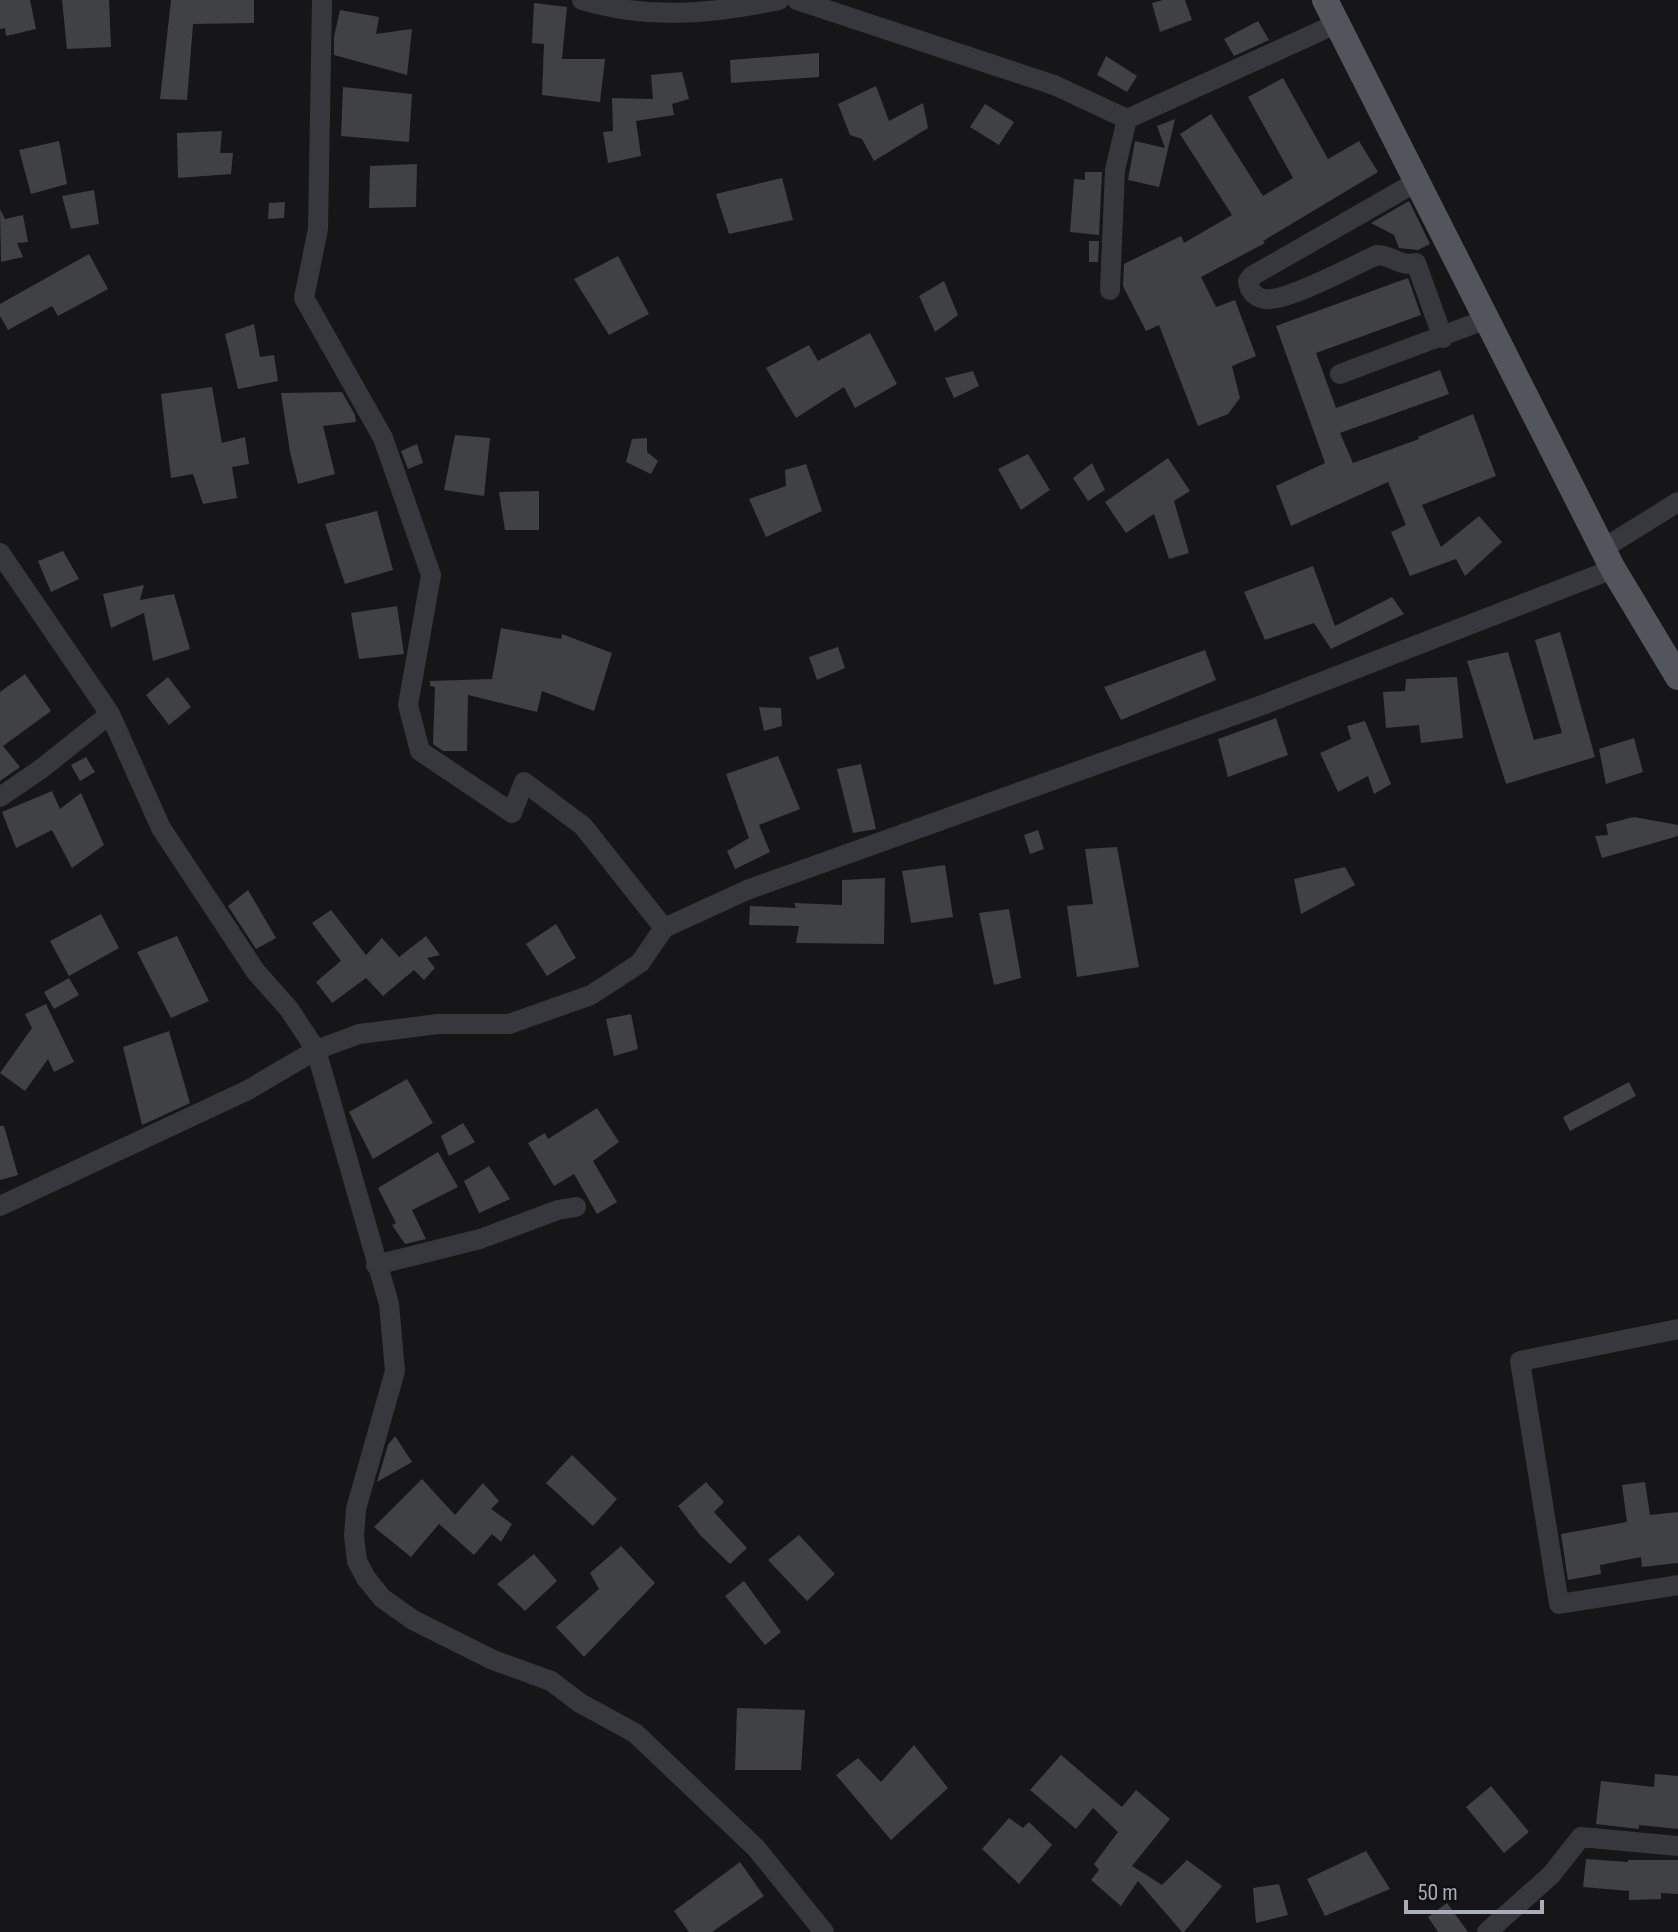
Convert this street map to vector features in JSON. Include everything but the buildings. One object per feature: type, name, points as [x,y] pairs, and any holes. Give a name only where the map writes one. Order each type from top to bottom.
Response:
[{"type":"main road","points":[[1325,0],[1609,558],[1678,677]]},
{"type":"street","points":[[322,0],[318,229],[304,298],[383,438],[431,575],[408,705],[420,751],[512,813],[524,782],[583,826],[664,928]]},
{"type":"street","points":[[582,0],[635,12],[684,14],[731,10],[779,0]]},
{"type":"street","points":[[797,0],[1054,85],[1127,119],[1338,23]]},
{"type":"street","points":[[1110,290],[1115,170],[1127,119]]},
{"type":"street","points":[[1418,181],[1252,276],[1248,281],[1249,289],[1265,300],[1283,298],[1377,255],[1388,255],[1398,263],[1416,263],[1443,338]]},
{"type":"street","points":[[1340,374],[1487,319]]},
{"type":"street","points":[[0,1206],[248,1090],[316,1050],[359,1034],[438,1024],[509,1024],[591,995],[640,963],[664,928],[747,890],[1265,704],[1609,558],[1678,502]]},
{"type":"street","points":[[0,553],[110,714],[161,828],[256,972],[289,1009],[316,1050],[389,1304],[395,1371],[356,1509],[354,1536],[357,1561],[366,1578],[382,1598],[413,1620],[493,1660],[551,1681],[580,1703],[635,1733],[756,1848],[824,1932]]},
{"type":"street","points":[[0,797],[110,714]]},
{"type":"street","points":[[376,1265],[480,1239],[558,1210],[576,1207]]},
{"type":"street","points":[[1678,1329],[1520,1361],[1559,1604],[1678,1585]]},
{"type":"street","points":[[1487,1932],[1551,1875],[1581,1837],[1678,1846]]}]
